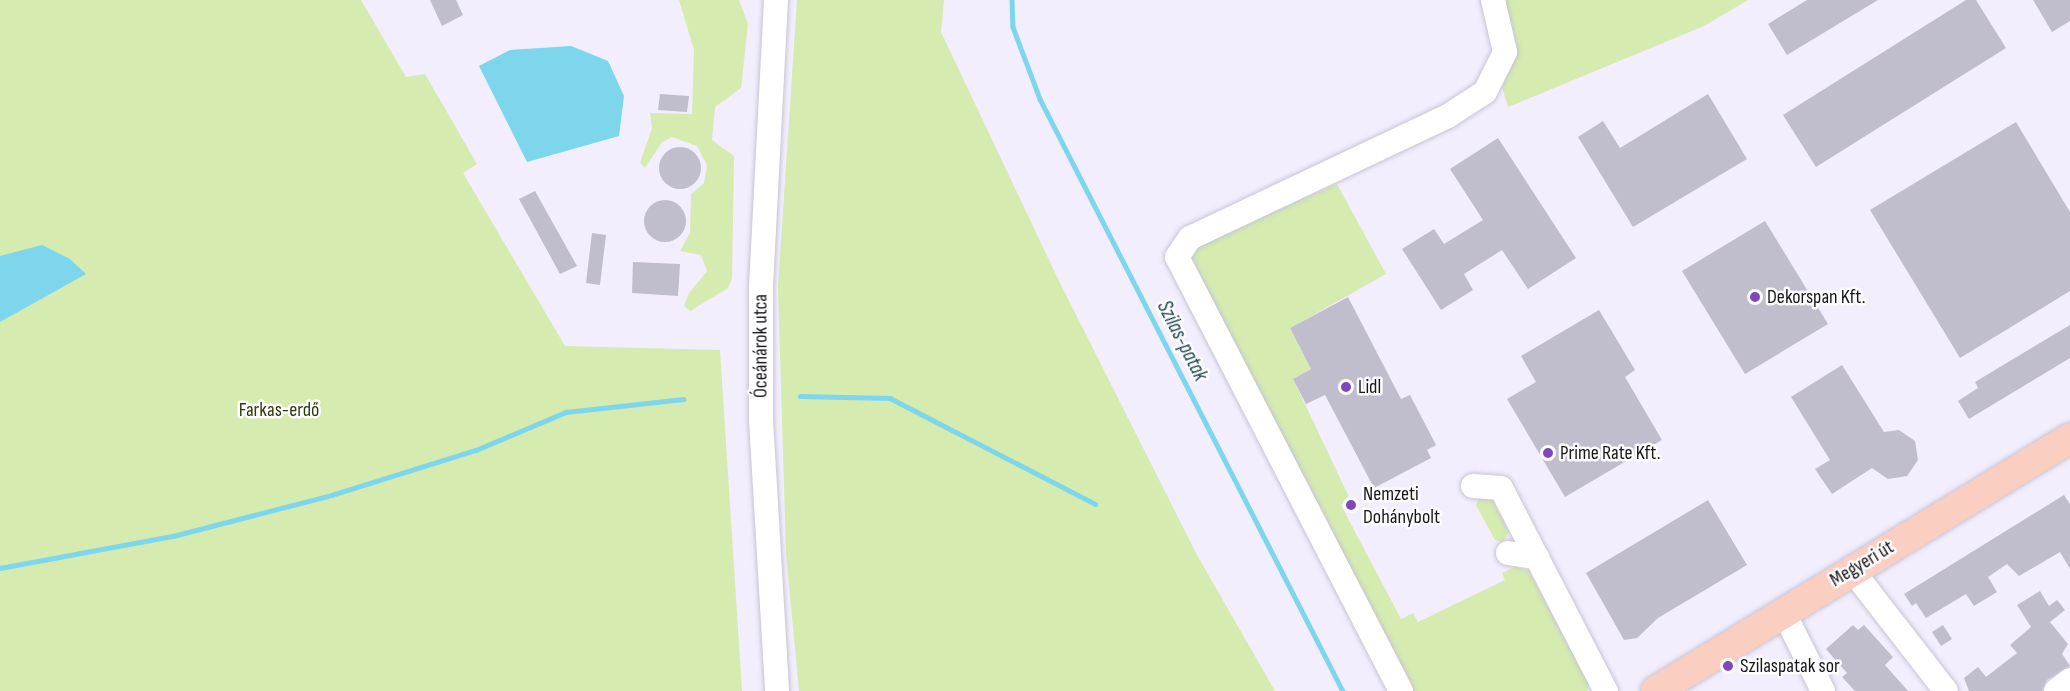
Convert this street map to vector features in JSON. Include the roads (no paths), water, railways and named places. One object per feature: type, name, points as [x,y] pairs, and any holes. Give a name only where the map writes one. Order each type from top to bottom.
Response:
[{"type":"main road","name":"Megyeri út","points":[[1656,691],[1783,611],[2070,438]]},
{"type":"street","name":"Óceánárok utca","points":[[776,0],[761,313],[761,420],[777,691]]},
{"type":"street","points":[[1401,691],[1177,257],[1190,237],[1479,97],[1493,84],[1505,52],[1493,0]]},
{"type":"street","points":[[1473,486],[1501,488],[1606,691]]},
{"type":"street","points":[[1508,553],[1538,558]]},
{"type":"street","points":[[1852,570],[1947,691]]},
{"type":"street","points":[[1783,611],[1823,691]]},
{"type":"street","points":[[2056,691],[2070,680]]},
{"type":"water","points":[[571,46],[608,61],[624,96],[619,136],[527,162],[479,66],[510,50]]},
{"type":"water","points":[[42,245],[70,259],[86,274],[0,322],[0,256]]},
{"type":"waterway","name":"Szilas-patak","points":[[1012,0],[1013,27],[1040,99],[1343,691]]},
{"type":"waterway","points":[[800,396],[890,398],[1095,504]]},
{"type":"waterway","points":[[0,568],[173,536],[332,495],[476,450],[566,412],[683,399]]},
{"type":"place","name":"Dekorspan Kft.","points":[[1755,297]]},
{"type":"place","name":"Lidl","points":[[1346,387]]},
{"type":"place","name":"Prime Rate Kft.","points":[[1548,453]]},
{"type":"place","name":"Nemzeti Dohánybolt","points":[[1351,505]]},
{"type":"place","name":"Szilaspatak sor","points":[[1728,666]]},
{"type":"park label","name":"Farkas-erdő","points":[[279,410]]}]
